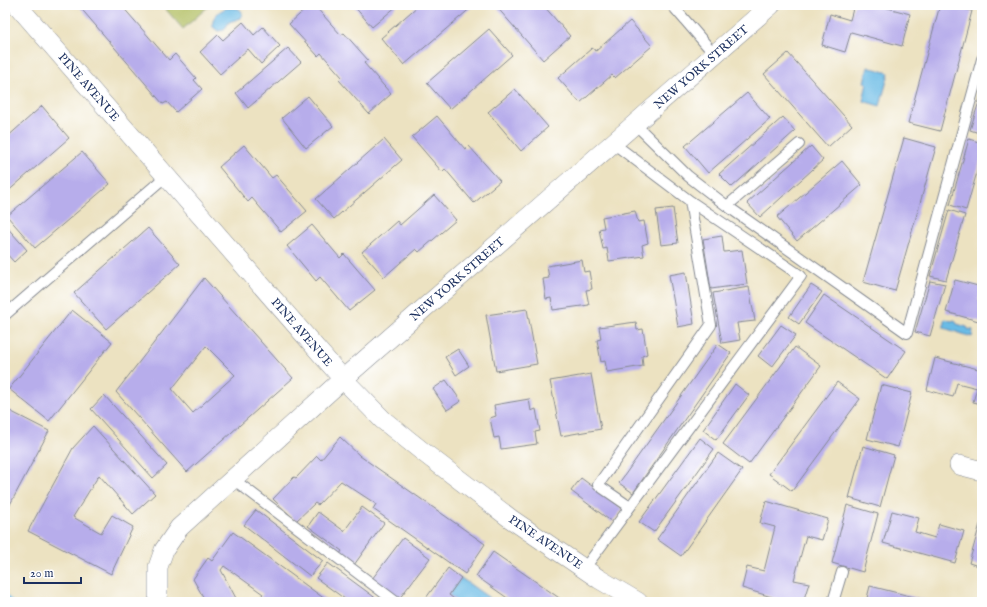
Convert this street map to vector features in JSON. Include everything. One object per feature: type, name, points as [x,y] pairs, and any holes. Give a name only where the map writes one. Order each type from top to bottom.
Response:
[{"type":"street","name":"PINE AVENUE","points":[[17,5],[343,379],[383,420],[511,519],[584,569],[638,602]]},
{"type":"street","name":"NEW YORK STREET","points":[[159,602],[158,567],[164,550],[178,528],[343,379],[772,5]]},
{"type":"street","points":[[959,465],[982,471]]},
{"type":"lane","points":[[672,5],[715,55]]},
{"type":"lane","points":[[635,124],[688,176],[726,206],[907,333],[982,59]]},
{"type":"lane","points":[[584,569],[801,276],[690,201],[613,143]]},
{"type":"lane","points":[[726,206],[799,144]]},
{"type":"lane","points":[[5,315],[166,176]]},
{"type":"lane","points":[[630,507],[598,485],[711,325],[690,201]]},
{"type":"lane","points":[[233,479],[396,602]]},
{"type":"lane","points":[[833,602],[842,572]]},
{"type":"green space","points":[[162,5],[210,5],[183,29]]},
{"type":"water","points":[[228,8],[239,9],[242,12],[241,18],[229,22],[224,30],[218,31],[213,27],[214,17],[222,10]]},
{"type":"water","points":[[868,67],[889,73],[880,106],[863,101],[867,83],[864,82]]},
{"type":"water","points":[[946,319],[951,321],[955,320],[957,324],[973,330],[972,337],[944,328],[944,320]]},
{"type":"water","points":[[461,578],[495,602],[458,602],[449,595]]},
{"type":"building","points":[[78,5],[121,5],[169,60],[175,54],[196,78],[194,80],[202,89],[176,112],[167,102],[163,104]]},
{"type":"building","points":[[310,5],[314,5],[341,35],[344,33],[368,60],[364,63],[391,94],[369,114],[339,80],[342,77],[321,53],[318,56],[289,24]]},
{"type":"building","points":[[353,5],[398,5],[372,27]]},
{"type":"building","points":[[419,5],[473,6],[404,65],[381,38]]},
{"type":"building","points":[[495,5],[543,5],[570,36],[543,60]]},
{"type":"building","points":[[854,5],[877,5],[910,14],[902,46],[851,32],[845,52],[822,45],[830,14],[850,20]]},
{"type":"building","points":[[940,5],[951,5],[972,11],[940,131],[908,123]]},
{"type":"building","points":[[630,21],[652,46],[615,78],[612,75],[580,103],[558,78],[592,48],[596,51]]},
{"type":"building","points":[[243,22],[254,35],[263,27],[280,46],[261,64],[248,49],[220,74],[200,52],[218,35],[223,40]]},
{"type":"building","points":[[489,29],[512,55],[450,109],[427,83]]},
{"type":"building","points":[[288,48],[301,62],[248,108],[236,93]]},
{"type":"building","points":[[788,53],[852,125],[828,147],[764,74]]},
{"type":"building","points":[[515,89],[548,127],[521,151],[488,112]]},
{"type":"building","points":[[982,92],[982,134],[970,130]]},
{"type":"building","points":[[747,93],[770,119],[708,173],[685,146]]},
{"type":"building","points":[[308,96],[333,126],[306,148],[282,118]]},
{"type":"building","points":[[42,106],[69,138],[5,194],[5,139]]},
{"type":"building","points":[[437,116],[465,149],[469,146],[500,181],[474,203],[445,169],[442,172],[412,137]]},
{"type":"building","points":[[783,117],[795,131],[732,187],[719,174]]},
{"type":"building","points":[[904,138],[936,147],[895,291],[863,282]]},
{"type":"building","points":[[384,139],[402,160],[334,219],[316,199]]},
{"type":"building","points":[[969,139],[982,143],[982,155],[966,210],[950,205]]},
{"type":"building","points":[[244,145],[272,178],[276,175],[307,211],[281,232],[252,198],[248,202],[219,167]]},
{"type":"building","points":[[811,146],[823,160],[760,217],[747,203]]},
{"type":"building","points":[[82,152],[110,184],[35,248],[7,216]]},
{"type":"building","points":[[842,161],[862,185],[797,241],[777,217]]},
{"type":"building","points":[[434,195],[456,220],[419,252],[416,249],[384,277],[362,252],[397,221],[400,225]]},
{"type":"building","points":[[673,208],[678,243],[661,245],[656,210]]},
{"type":"building","points":[[949,210],[965,215],[946,280],[930,276]]},
{"type":"building","points":[[635,211],[638,222],[644,221],[648,243],[642,245],[644,256],[609,261],[607,248],[603,249],[599,229],[604,228],[602,217]]},
{"type":"building","points":[[5,225],[27,250],[14,262],[5,252]]},
{"type":"building","points":[[312,225],[340,258],[344,254],[375,290],[349,311],[320,277],[316,281],[287,246]]},
{"type":"building","points":[[148,228],[180,264],[106,329],[74,293]]},
{"type":"building","points":[[722,236],[724,252],[742,250],[747,284],[711,289],[703,239]]},
{"type":"building","points":[[582,260],[584,272],[589,271],[592,289],[586,290],[589,305],[553,310],[551,298],[546,299],[543,279],[549,278],[547,266]]},
{"type":"building","points":[[686,272],[694,324],[678,327],[669,275]]},
{"type":"building","points":[[204,278],[293,378],[187,472],[116,392]],"holes":[[[206,346],[235,375],[193,413],[172,389]]]},
{"type":"building","points":[[955,280],[982,287],[978,301],[982,302],[982,322],[946,312]]},
{"type":"building","points":[[930,281],[945,284],[930,336],[915,332]]},
{"type":"building","points":[[811,285],[822,292],[799,324],[789,317]]},
{"type":"building","points":[[749,287],[755,321],[737,323],[740,340],[722,343],[713,293]]},
{"type":"building","points":[[824,295],[906,351],[887,379],[805,323]]},
{"type":"building","points":[[527,309],[537,364],[496,371],[486,315]]},
{"type":"building","points":[[72,310],[112,342],[49,421],[9,389]]},
{"type":"building","points":[[636,322],[637,330],[643,329],[647,354],[642,356],[643,366],[607,372],[605,361],[601,362],[597,340],[601,339],[599,327]]},
{"type":"building","points":[[781,325],[796,335],[772,367],[758,356]]},
{"type":"building","points":[[718,344],[731,353],[633,493],[619,483]]},
{"type":"building","points":[[795,347],[821,366],[749,464],[723,444]]},
{"type":"building","points":[[458,349],[469,366],[456,375],[445,357]]},
{"type":"building","points":[[935,358],[982,370],[982,404],[973,402],[977,388],[957,383],[953,397],[927,390]]},
{"type":"building","points":[[591,374],[601,429],[561,436],[550,381]]},
{"type":"building","points":[[446,380],[461,401],[447,410],[433,389]]},
{"type":"building","points":[[837,382],[860,399],[792,491],[769,474]]},
{"type":"building","points":[[735,384],[749,395],[716,440],[703,430]]},
{"type":"building","points":[[881,385],[912,393],[898,447],[867,439]]},
{"type":"building","points":[[104,395],[167,465],[153,478],[91,409]]},
{"type":"building","points":[[529,399],[531,411],[536,409],[540,431],[535,432],[537,444],[501,449],[499,437],[494,438],[490,418],[496,416],[494,405]]},
{"type":"building","points":[[6,409],[49,431],[5,514],[5,412]]},
{"type":"building","points":[[93,426],[155,494],[133,514],[99,475],[73,517],[101,533],[112,515],[133,527],[111,574],[28,531],[73,448]]},
{"type":"building","points":[[340,437],[360,456],[485,544],[465,574],[373,509],[376,504],[341,481],[318,505],[315,503],[296,521],[273,499],[317,456],[321,460]]},
{"type":"building","points":[[700,438],[714,449],[654,532],[639,522]]},
{"type":"building","points":[[863,446],[894,455],[880,507],[849,498]]},
{"type":"building","points":[[718,453],[742,470],[681,556],[657,539]]},
{"type":"building","points":[[581,478],[623,509],[612,522],[571,491]]},
{"type":"building","points":[[766,501],[828,519],[822,540],[806,536],[794,580],[809,583],[803,602],[788,602],[742,588],[747,567],[764,571],[775,527],[760,523]]},
{"type":"building","points":[[847,505],[878,514],[863,572],[832,563]]},
{"type":"building","points":[[362,507],[384,523],[354,565],[340,554],[342,551],[308,526],[318,512],[344,531]]},
{"type":"building","points":[[256,510],[323,561],[310,576],[244,525]]},
{"type":"building","points":[[892,511],[919,518],[915,532],[935,538],[939,524],[964,531],[955,563],[883,543]]},
{"type":"building","points":[[980,524],[982,525],[982,567],[969,563]]},
{"type":"building","points":[[233,532],[329,602],[268,602],[260,597],[263,594],[224,566],[221,570],[238,602],[206,602],[193,579],[208,558],[212,561]]},
{"type":"building","points":[[403,538],[430,558],[399,599],[372,579]]},
{"type":"building","points":[[493,552],[565,602],[513,602],[476,576]]},
{"type":"building","points":[[328,563],[381,602],[349,602],[316,578]]},
{"type":"building","points":[[448,568],[461,578],[449,595],[458,602],[423,602]]},
{"type":"building","points":[[870,586],[930,601],[930,602],[866,602]]},
{"type":"waterway","points":[[5,598],[10,602]]}]
